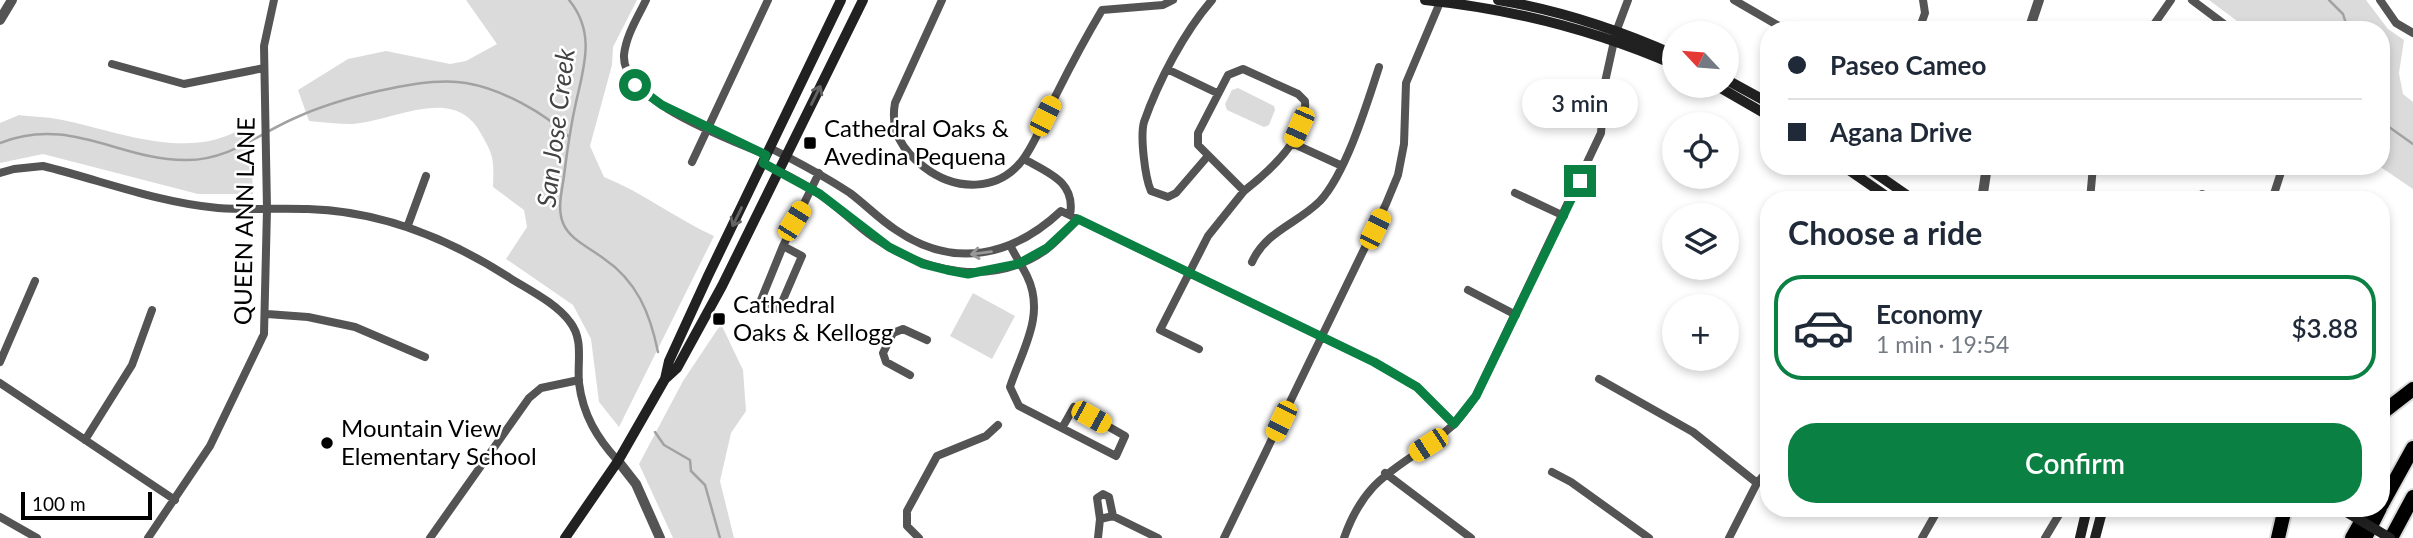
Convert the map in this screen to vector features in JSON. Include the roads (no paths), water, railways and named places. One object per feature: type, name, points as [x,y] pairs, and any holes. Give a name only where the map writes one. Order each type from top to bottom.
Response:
[{"type":"highway","points":[[2390,407],[2413,389]]},
{"type":"highway","points":[[2390,488],[2413,448]]},
{"type":"highway","points":[[2390,481],[2400,469]]},
{"type":"highway","points":[[2390,538],[2413,497]]},
{"type":"highway","points":[[2278,538],[2283,517]]},
{"type":"highway","points":[[2352,538],[2364,517]]},
{"type":"highway","points":[[2365,538],[2376,517]]},
{"type":"main road","points":[[565,538],[618,461],[665,379],[669,361],[841,0]]},
{"type":"main road","points":[[665,379],[677,369],[863,0]]},
{"type":"main road","points":[[1425,0],[1531,15],[1615,36],[1662,59]]},
{"type":"main road","points":[[1498,0],[1538,8],[1662,51]]},
{"type":"main road","points":[[1740,87],[1760,98]]},
{"type":"main road","points":[[1738,98],[1760,111]]},
{"type":"main road","points":[[1856,175],[1879,191]]},
{"type":"main road","points":[[1878,175],[1901,191]]},
{"type":"main road","points":[[2080,538],[2085,517]]},
{"type":"main road","points":[[2095,538],[2101,517]]},
{"type":"main road","points":[[2355,517],[2390,538]]},
{"type":"street","points":[[0,20],[12,0]]},
{"type":"street","name":"QUEEN ANN LANE","points":[[148,538],[210,446],[264,334],[267,314],[267,209],[264,46],[274,0]]},
{"type":"street","points":[[646,0],[628,37],[624,56],[627,74],[635,85],[652,98],[708,129],[766,156],[786,156],[819,173],[914,241],[948,252],[971,254],[1011,247],[1045,226],[1061,211],[1374,362],[1417,387],[1454,424]]},
{"type":"street","points":[[692,162],[768,0]]},
{"type":"street","points":[[942,0],[895,103],[892,118],[895,132],[918,163],[935,176],[959,185],[987,184],[1009,173],[1024,159],[1077,52],[1102,10],[1102,0]]},
{"type":"street","points":[[1102,10],[1163,5],[1173,0]]},
{"type":"street","points":[[1208,157],[1176,193],[1160,196],[1151,191],[1146,180],[1143,125],[1192,23],[1212,0]]},
{"type":"street","points":[[1344,538],[1364,496],[1385,473],[1454,424],[1476,396],[1564,216],[1601,133],[1603,101],[1615,36],[1628,0]]},
{"type":"street","points":[[1734,0],[1770,21]]},
{"type":"street","points":[[1922,21],[1925,13],[1923,0]]},
{"type":"street","points":[[2032,21],[2039,0]]},
{"type":"street","points":[[2156,21],[2171,0]]},
{"type":"street","points":[[2192,0],[2220,21]]},
{"type":"street","points":[[2380,0],[2396,23],[2413,33]]},
{"type":"street","points":[[1224,538],[1398,175],[1404,144],[1406,83],[1441,1]]},
{"type":"street","points":[[112,64],[184,84],[264,68]]},
{"type":"street","points":[[1252,261],[1257,251],[1274,233],[1318,202],[1340,166],[1363,117],[1379,67]]},
{"type":"street","points":[[1199,349],[1160,330],[1208,236],[1244,191],[1263,177],[1292,143],[1306,111],[1305,101],[1298,94],[1244,69],[1228,75],[1217,93],[1198,134],[1198,145],[1244,191]]},
{"type":"street","points":[[1169,70],[1217,93]]},
{"type":"street","points":[[1559,100],[1603,101]]},
{"type":"street","points":[[1292,143],[1340,166]]},
{"type":"street","points":[[766,156],[778,171],[813,191],[889,247],[923,264],[968,274],[1018,264],[1047,248],[1074,217],[1073,201],[1062,180],[1024,159]]},
{"type":"street","points":[[0,173],[43,166],[216,208],[309,209],[355,213],[408,225],[475,256],[569,321],[579,340],[579,380],[587,417],[636,484],[660,538]]},
{"type":"street","points":[[783,246],[802,256],[779,309],[761,300],[783,246],[794,221],[813,191],[819,173]]},
{"type":"street","points":[[408,225],[426,176]]},
{"type":"street","points":[[1515,193],[1564,216]]},
{"type":"street","points":[[1011,247],[1027,277],[1034,305],[1033,330],[1010,387],[1018,406],[1116,456],[1125,436],[1073,407],[1062,428]]},
{"type":"street","points":[[0,362],[35,281]]},
{"type":"street","points":[[1468,290],[1516,315]]},
{"type":"street","points":[[85,440],[132,365],[152,310]]},
{"type":"street","points":[[267,314],[308,317],[355,327],[425,357]]},
{"type":"street","points":[[910,374],[886,362],[883,353],[893,333],[903,329],[927,340]]},
{"type":"street","points":[[1600,379],[1692,432],[1757,483]]},
{"type":"street","points":[[430,538],[529,398],[548,386],[579,380]]},
{"type":"street","points":[[0,383],[175,500]]},
{"type":"street","points":[[919,538],[907,526],[907,511],[937,456],[986,436],[998,425]]},
{"type":"street","points":[[1552,472],[1571,482],[1649,538]]},
{"type":"street","points":[[1385,473],[1471,538]]},
{"type":"street","points":[[1729,538],[1760,480]]},
{"type":"street","points":[[1098,538],[1100,519],[1097,498],[1103,494],[1109,497],[1113,516]]},
{"type":"street","points":[[1100,519],[1113,516],[1158,538]]},
{"type":"street","points":[[0,517],[37,538]]},
{"type":"street","points":[[1922,538],[1933,517]]},
{"type":"street","points":[[2045,538],[2058,517]]},
{"type":"waterway","name":"San Jose Creek","points":[[569,0],[583,26],[586,52],[567,150],[560,200],[561,217],[570,234],[615,267],[633,288],[646,311],[658,352]]},
{"type":"waterway","points":[[2329,0],[2343,14],[2345,21]]},
{"type":"waterway","points":[[0,143],[26,136],[50,134],[73,136],[163,158],[202,159],[230,151],[281,124],[332,104],[404,86],[448,81],[479,86],[507,96],[547,119],[569,137]]},
{"type":"waterway","points":[[2390,128],[2413,144]]},
{"type":"waterway","name":"San Jose Creek","points":[[655,432],[664,445],[690,460],[691,471],[705,485],[720,538]]},
{"type":"place","name":"Cathedral Oaks & Avedina Pequena","points":[[810,143]]},
{"type":"place","name":"Cathedral Oaks & Kellogg","points":[[719,319]]},
{"type":"place","name":"Mountain View Elementary School","points":[[327,443]]}]
